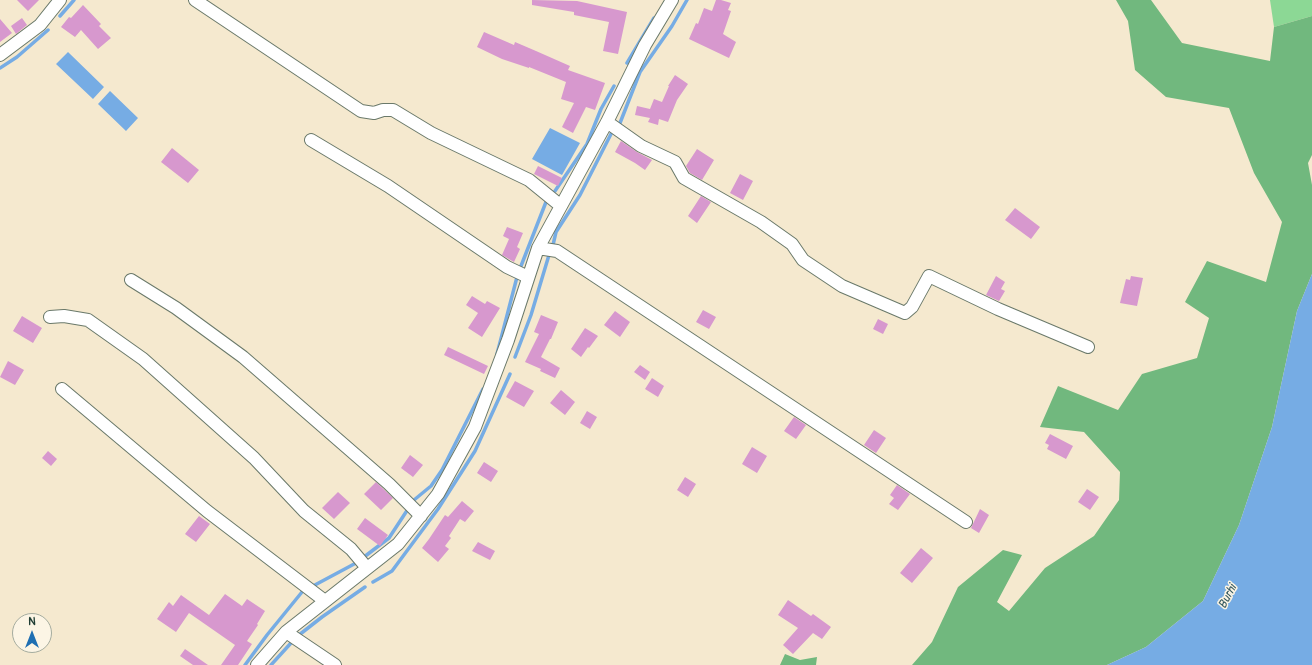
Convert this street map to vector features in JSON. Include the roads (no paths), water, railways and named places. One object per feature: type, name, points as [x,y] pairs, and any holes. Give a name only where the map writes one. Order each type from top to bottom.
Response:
[{"type":"street","points":[[0,55],[40,25],[60,0]]},
{"type":"street","points":[[195,0],[361,111],[374,113],[383,110],[392,110],[431,133],[529,180],[561,206]]},
{"type":"street","points":[[257,665],[286,632],[398,544],[438,494],[475,427],[508,340],[538,248],[607,122],[645,45],[672,0]]},
{"type":"street","points":[[607,122],[641,146],[675,162],[684,178],[760,222],[792,244],[803,260],[842,286],[905,313],[912,307],[929,276],[998,309],[1088,347]]},
{"type":"street","points":[[311,140],[388,186],[507,267],[528,277]]},
{"type":"street","points":[[538,248],[557,250],[966,522]]},
{"type":"street","points":[[131,280],[176,308],[243,357],[389,484],[420,516]]},
{"type":"street","points":[[50,317],[64,316],[88,320],[143,359],[254,458],[304,511],[351,549],[367,568]]},
{"type":"street","points":[[62,389],[207,511],[325,601]]},
{"type":"street","points":[[286,632],[335,665]]},
{"type":"water","points":[[68,52],[104,87],[93,99],[56,64]]},
{"type":"water","points":[[110,91],[138,118],[126,131],[98,104]]},
{"type":"water","points":[[550,128],[580,143],[562,175],[532,159]]},
{"type":"water","name":"Burhi","points":[[1312,274],[1312,665],[1107,665],[1146,647],[1203,601],[1239,525],[1272,427],[1297,311]]},
{"type":"waterway","points":[[60,16],[74,0]]},
{"type":"waterway","points":[[620,123],[640,72],[672,26],[687,0]]},
{"type":"waterway","points":[[627,63],[654,18]]},
{"type":"waterway","points":[[0,68],[17,57],[48,30]]},
{"type":"waterway","points":[[555,191],[587,144],[601,109],[614,86]]},
{"type":"waterway","points":[[553,245],[556,232],[580,195],[611,134]]},
{"type":"waterway","points":[[521,266],[546,202]]},
{"type":"waterway","points":[[515,357],[531,315],[549,255]]},
{"type":"waterway","points":[[497,354],[517,277]]},
{"type":"waterway","points":[[373,582],[392,571],[438,509],[475,451],[510,374]]},
{"type":"waterway","points":[[414,500],[431,486],[442,470],[483,389]]},
{"type":"waterway","points":[[364,557],[389,538],[408,509]]},
{"type":"waterway","points":[[313,586],[356,563]]},
{"type":"waterway","points":[[299,635],[365,587]]},
{"type":"waterway","points":[[245,665],[302,592]]},
{"type":"waterway","points":[[271,665],[291,643]]}]
